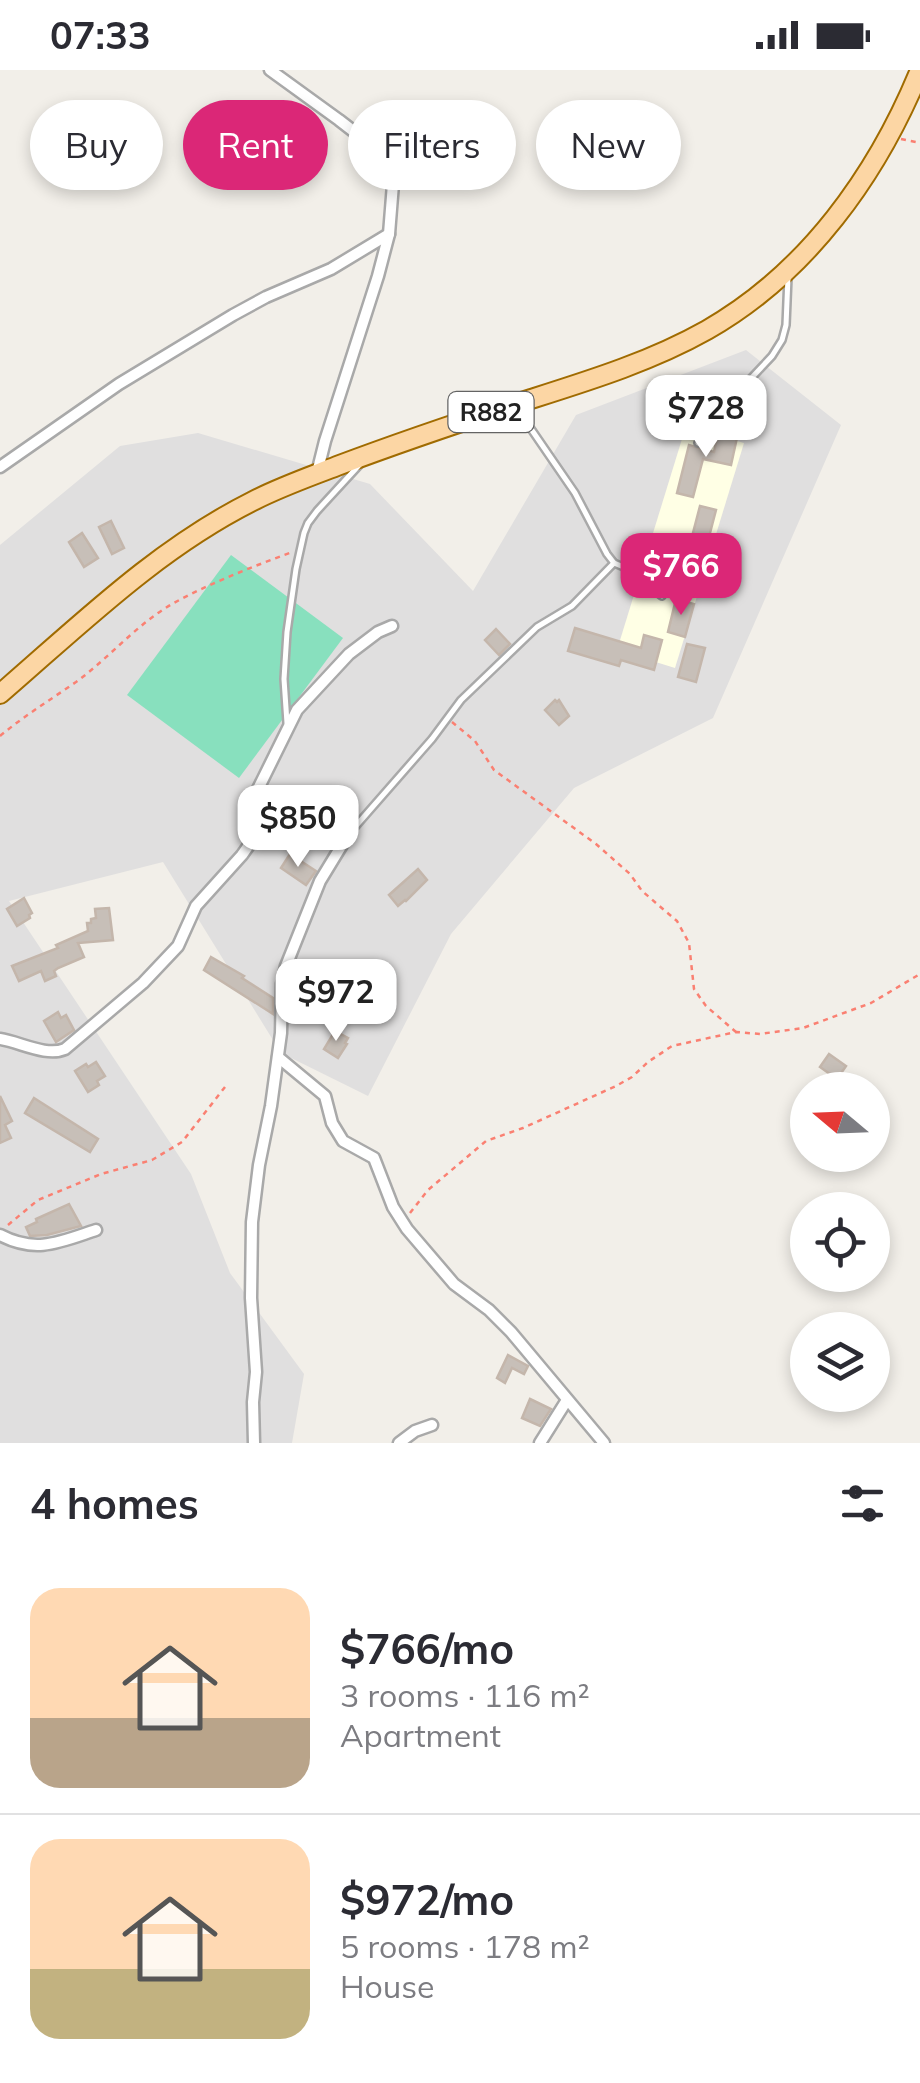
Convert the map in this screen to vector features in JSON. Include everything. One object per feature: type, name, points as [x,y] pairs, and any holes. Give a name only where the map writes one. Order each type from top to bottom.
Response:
[{"type":"main road","name":"R882","points":[[2,689],[178,545],[254,500],[369,454],[588,381],[665,351],[736,312],[788,270],[847,203],[890,136],[920,70]]},
{"type":"street","points":[[270,70],[378,151],[393,184],[389,234],[316,474]]},
{"type":"street","points":[[0,468],[119,384],[233,315],[331,269],[389,234]]},
{"type":"street","points":[[0,1039],[52,1053],[65,1049],[162,965],[178,946],[196,906],[254,838],[261,818],[258,789],[297,710],[349,654],[392,626]]},
{"type":"street","points":[[254,1443],[252,1222],[278,1057],[282,984],[320,880],[348,835]]},
{"type":"street","points":[[278,1057],[325,1096],[332,1123],[343,1141],[374,1158],[402,1223],[454,1284],[490,1310],[511,1332],[604,1443]]},
{"type":"street","points":[[0,1234],[22,1245],[38,1246],[57,1244],[96,1230]]},
{"type":"street","points":[[540,1443],[567,1400]]},
{"type":"street","points":[[400,1443],[405,1436],[432,1425]]},
{"type":"lane","points":[[698,443],[782,340],[788,270]]},
{"type":"lane","points":[[514,405],[576,494],[600,544],[614,563],[662,596]]},
{"type":"lane","points":[[288,726],[286,644],[300,548],[308,523],[369,454]]},
{"type":"lane","points":[[348,835],[462,700],[537,628],[568,610],[614,563]]},
{"type":"path","points":[[890,136],[920,143]]},
{"type":"path","points":[[0,736],[76,682],[170,605],[300,548]]},
{"type":"path","points":[[446,718],[475,741],[494,770],[596,844],[677,921],[689,943],[692,980],[700,999],[736,1032]]},
{"type":"path","points":[[402,1223],[428,1190],[486,1140],[616,1086],[672,1046],[736,1032],[760,1034],[803,1028],[871,1004],[920,974]]},
{"type":"path","points":[[0,1234],[38,1200],[101,1174],[152,1160],[182,1142],[225,1087]]},
{"type":"shaded area","points":[[746,350],[841,425],[713,718],[574,788],[451,934],[368,1096],[281,1053],[163,862],[9,901],[191,1174],[230,1273],[304,1374],[292,1443],[0,1443],[0,545],[120,446],[198,433],[370,484],[473,591],[576,415]]},
{"type":"shaded area","points":[[686,426],[744,443],[675,668],[617,650]]},
{"type":"green space","points":[[231,555],[343,638],[239,778],[127,695]]},
{"type":"building","points":[[719,429],[738,433],[731,465],[703,459],[693,497],[677,493],[689,445],[714,452]]},
{"type":"building","points":[[700,506],[716,510],[704,556],[688,552]]},
{"type":"building","points":[[111,521],[124,548],[112,554],[99,527]]},
{"type":"building","points":[[82,533],[98,558],[84,567],[69,542]]},
{"type":"building","points":[[666,558],[682,562],[672,594],[658,585]]},
{"type":"building","points":[[676,599],[694,604],[685,637],[668,632]]},
{"type":"building","points":[[575,628],[641,648],[644,635],[662,640],[654,670],[621,660],[619,666],[568,651]]},
{"type":"building","points":[[496,629],[510,644],[499,655],[485,640]]},
{"type":"building","points":[[687,644],[705,648],[696,682],[678,677]]},
{"type":"building","points":[[559,700],[569,716],[559,725],[545,710]]},
{"type":"building","points":[[290,854],[316,871],[306,885],[281,868]]},
{"type":"building","points":[[418,869],[427,880],[398,906],[389,895]]},
{"type":"building","points":[[24,898],[32,913],[17,926],[7,909]]},
{"type":"building","points":[[109,908],[113,940],[78,943],[84,957],[58,968],[54,971],[56,976],[45,981],[41,971],[19,981],[12,966],[88,931],[87,923],[96,918],[95,909]]},
{"type":"building","points":[[211,957],[273,998],[273,1014],[204,970]]},
{"type":"building","points":[[58,1012],[61,1018],[66,1015],[74,1030],[56,1042],[44,1021]]},
{"type":"building","points":[[335,1031],[348,1038],[338,1058],[324,1049]]},
{"type":"building","points":[[829,1054],[846,1066],[842,1072],[827,1072],[820,1067]]},
{"type":"building","points":[[96,1062],[105,1076],[88,1092],[75,1071]]},
{"type":"building","points":[[0,1096],[12,1121],[5,1125],[11,1138],[0,1143]]},
{"type":"building","points":[[34,1098],[98,1139],[90,1152],[25,1113]]},
{"type":"building","points":[[69,1204],[81,1226],[30,1236],[26,1227]]},
{"type":"building","points":[[508,1355],[528,1366],[524,1374],[512,1368],[505,1383],[497,1378]]},
{"type":"building","points":[[530,1399],[551,1409],[540,1426],[522,1418]]}]
